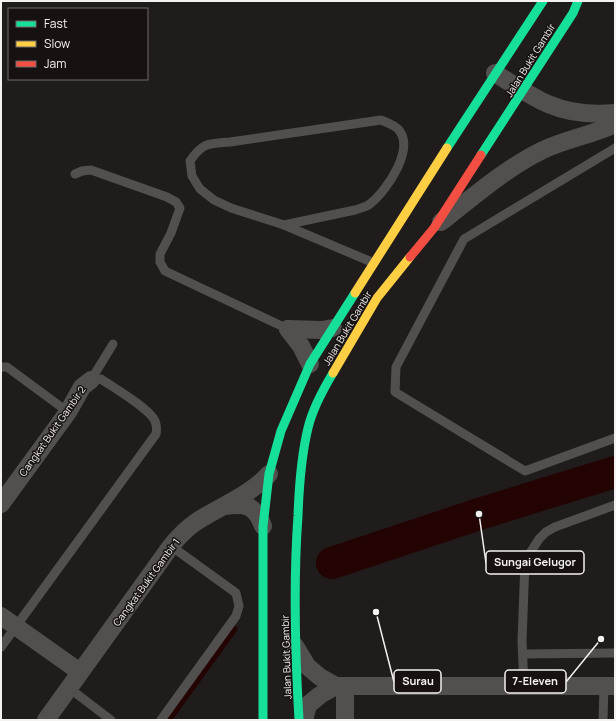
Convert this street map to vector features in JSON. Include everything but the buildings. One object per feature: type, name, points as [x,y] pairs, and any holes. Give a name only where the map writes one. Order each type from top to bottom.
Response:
[{"type":"main road","name":"Jalan Bukit Gambir","points":[[263,720],[263,526],[269,474],[281,430],[310,364],[495,73],[543,1]]},
{"type":"main road","name":"Jalan Bukit Gambir","points":[[299,720],[295,646],[296,541],[299,484],[308,427],[324,388],[377,298],[434,228],[573,13],[578,1]]},
{"type":"street","points":[[495,73],[549,104],[568,110],[597,115],[615,113]]},
{"type":"street","points":[[434,228],[513,167],[544,150],[601,131],[615,124]]},
{"type":"street","points":[[288,329],[322,330],[333,328]]},
{"type":"street","points":[[288,329],[301,346],[310,364]]},
{"type":"street","name":"Cangkat Bukit Gambir 2","points":[[1,504],[68,412],[82,387],[91,380]]},
{"type":"street","name":"Cangkat Bukit Gambir 1","points":[[46,720],[181,534],[194,523],[260,484],[269,474]]},
{"type":"street","name":"Cangkat Bukit Gambir 1","points":[[224,506],[240,504],[248,506],[260,517],[263,526]]},
{"type":"street","points":[[1,616],[80,672]]},
{"type":"street","points":[[295,646],[307,666],[320,678],[340,686],[610,686]]},
{"type":"street","points":[[304,720],[308,705],[320,695],[340,686]]},
{"type":"street","points":[[340,686],[345,720]]},
{"type":"lane","points":[[284,225],[355,210],[372,203],[392,180],[402,158],[404,144],[401,134],[397,128],[381,120],[230,142],[206,144],[197,150],[190,161],[192,176],[200,189],[214,200],[231,208],[284,225],[374,264]]},
{"type":"lane","points":[[615,148],[464,239],[396,366],[395,392],[526,471],[615,438]]},
{"type":"lane","points":[[75,174],[82,171],[91,170],[167,197],[176,202],[180,208],[171,233],[160,254],[160,262],[165,271],[288,329]]},
{"type":"lane","points":[[91,380],[113,344]]},
{"type":"lane","points":[[1,367],[7,367],[68,412]]},
{"type":"lane","points":[[1,647],[156,434],[157,426],[154,419],[145,410],[101,379],[91,380]]},
{"type":"lane","points":[[524,686],[524,570],[530,553],[539,539],[546,532],[555,527],[615,505]]},
{"type":"lane","points":[[161,720],[236,616],[239,606],[236,593],[171,546]]},
{"type":"lane","points":[[523,654],[615,653]]},
{"type":"lane","points":[[603,720],[610,686]]},
{"type":"lane","points":[[69,688],[111,720]]},
{"type":"waterway","points":[[332,563],[479,514],[615,472]]},
{"type":"waterway","points":[[169,720],[235,629]]},
{"type":"traffic: fast","points":[[447,148],[543,1]]},
{"type":"traffic: fast","points":[[481,155],[573,13],[578,1]]},
{"type":"traffic: fast","points":[[263,720],[263,526],[269,474],[281,431],[310,364],[355,293]]},
{"type":"traffic: fast","points":[[299,720],[295,592],[296,542],[301,472],[306,439],[312,414],[333,373]]},
{"type":"traffic: slow","points":[[355,293],[447,148]]},
{"type":"traffic: slow","points":[[333,373],[377,298],[410,257]]},
{"type":"traffic: jam","points":[[410,257],[434,228],[481,155]]},
{"type":"place","name":"Sungai Gelugor","points":[[479,514]]},
{"type":"place","name":"Surau","points":[[376,612]]},
{"type":"place","name":"7-Eleven","points":[[601,639]]}]
